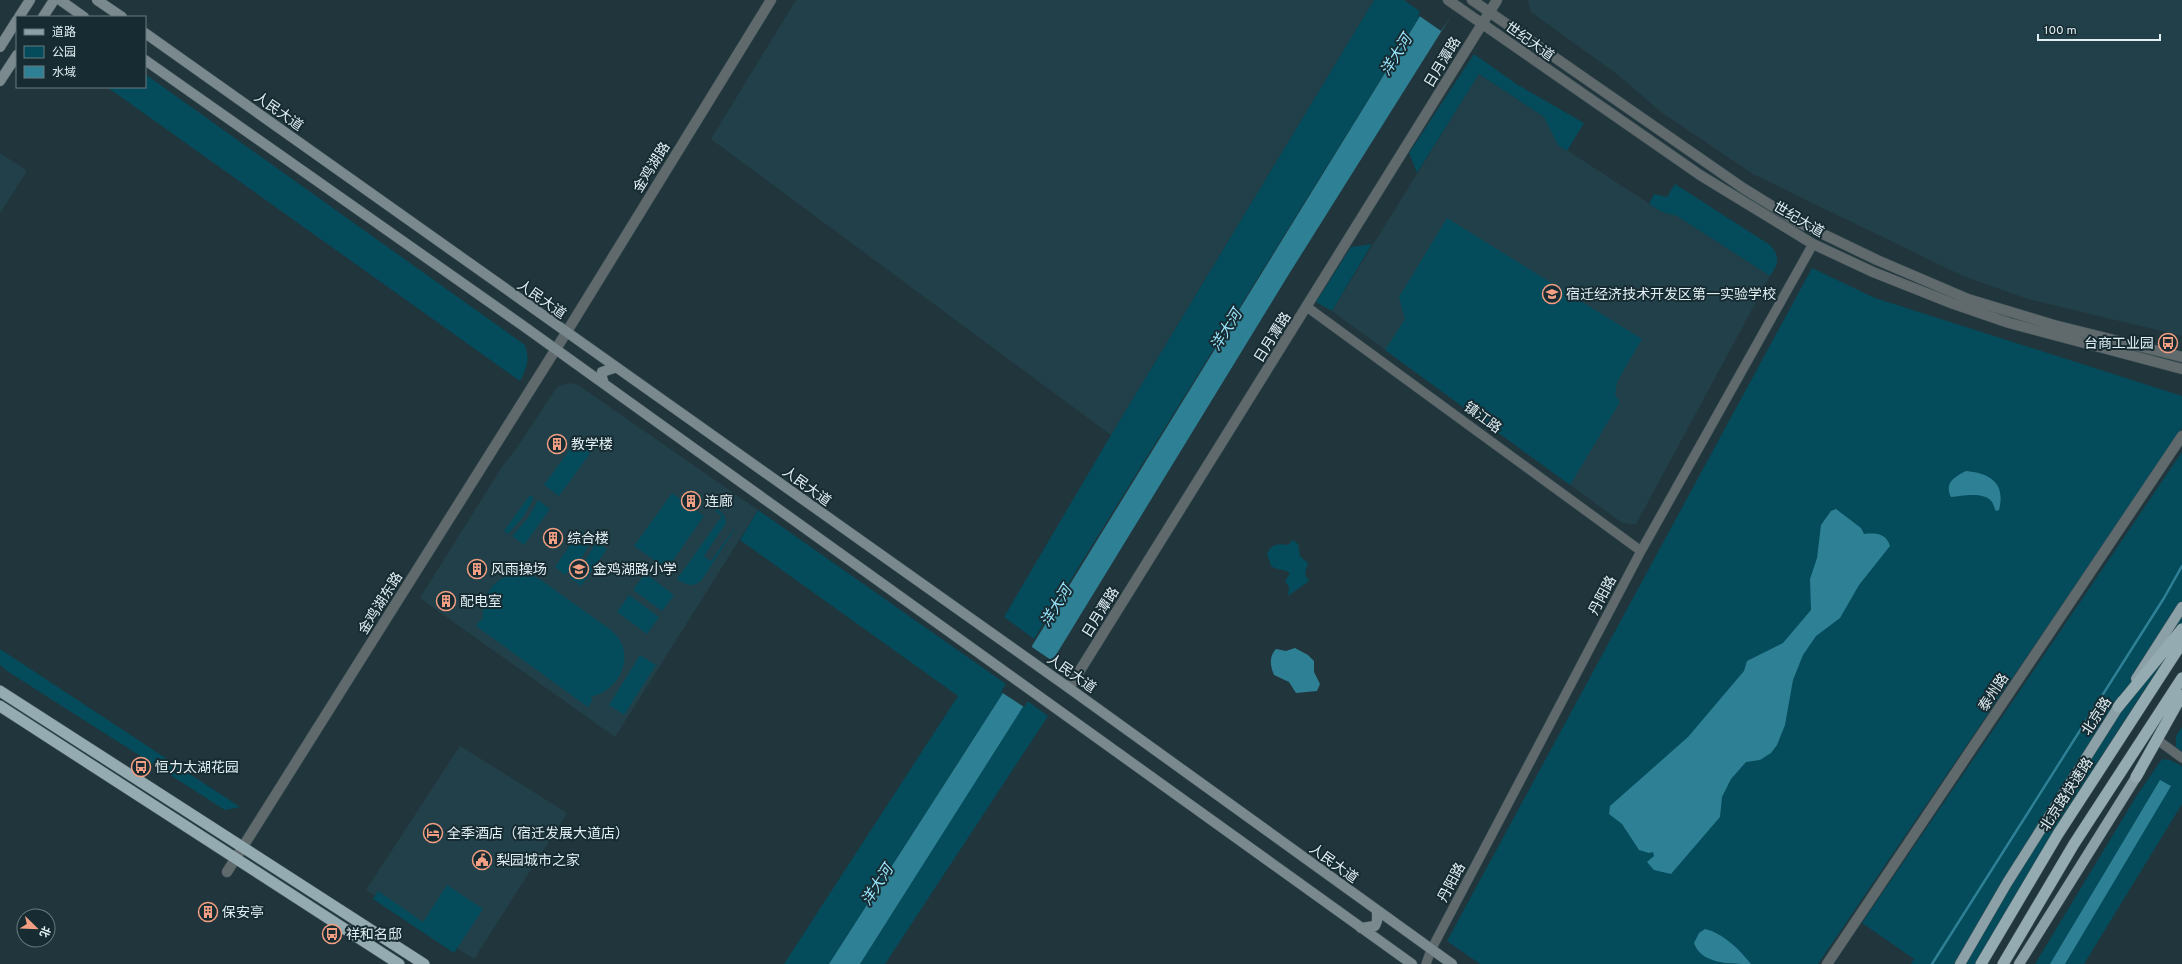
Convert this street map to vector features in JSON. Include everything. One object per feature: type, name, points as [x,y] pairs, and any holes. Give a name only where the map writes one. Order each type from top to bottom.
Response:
[{"type":"highway","points":[[2118,707],[2182,629]]},
{"type":"highway","name":"北京路快速路","points":[[1981,964],[2058,834],[2182,643]]},
{"type":"highway","points":[[2002,964],[2074,844],[2182,678]]},
{"type":"highway","points":[[0,691],[424,964]]},
{"type":"highway","points":[[2136,777],[2182,695]]},
{"type":"highway","points":[[0,706],[399,964]]},
{"type":"main road","points":[[20,16],[30,0]]},
{"type":"main road","points":[[43,16],[54,0]]},
{"type":"main road","points":[[60,0],[83,16]]},
{"type":"main road","points":[[97,0],[121,16]]},
{"type":"main road","points":[[0,47],[16,22]]},
{"type":"main road","name":"人民大道","points":[[146,34],[614,368],[1069,688],[1452,964]]},
{"type":"main road","points":[[0,81],[16,57]]},
{"type":"main road","points":[[146,61],[500,309],[1412,964]]},
{"type":"main road","points":[[500,309],[507,307],[511,303],[510,294]]},
{"type":"main road","points":[[604,384],[602,372],[614,368]]},
{"type":"main road","name":"北京路","points":[[1960,964],[2007,883],[2182,607]]},
{"type":"main road","points":[[2019,964],[2182,706]]},
{"type":"main road","points":[[1361,928],[1375,926],[1377,921],[1377,910]]},
{"type":"street","name":"金鸡湖路","points":[[556,349],[771,0]]},
{"type":"street","name":"世纪大道","points":[[1448,0],[1700,176],[1813,244],[1873,272],[1951,303],[2009,323],[2182,369]]},
{"type":"street","name":"世纪大道","points":[[1472,0],[1743,188],[1798,222],[1877,260],[1968,299],[2057,326],[2182,357]]},
{"type":"street","name":"日月潭路","points":[[1069,688],[1497,0]]},
{"type":"street","name":"丹阳路","points":[[1426,964],[1431,950],[1641,551],[1813,244]]},
{"type":"street","name":"镇江路","points":[[1307,307],[1641,551]]},
{"type":"street","name":"金鸡湖东路","points":[[227,872],[556,349]]},
{"type":"street","name":"泰州路","points":[[1827,964],[2182,436]]},
{"type":"street","points":[[2159,741],[2182,758]]},
{"type":"shaded area","points":[[796,0],[1374,0],[1111,435],[711,139]]},
{"type":"shaded area","points":[[1528,0],[2182,0],[2182,336],[2028,299],[1963,276],[1753,174],[1661,112],[1617,74],[1531,12]]},
{"type":"shaded area","name":"宿迁经济技术开发区第一实验学校","points":[[1479,74],[1544,117],[1559,145],[1662,212],[1677,216],[1770,276],[1636,524],[1621,522],[1332,311]]},
{"type":"shaded area","points":[[0,153],[27,171],[0,213]]},
{"type":"shaded area","name":"金鸡湖路小学","points":[[570,383],[578,385],[758,510],[615,737],[420,598],[502,467],[518,446],[557,387]]},
{"type":"shaded area","name":"梨园城市之家","points":[[460,746],[567,813],[474,959],[366,890]]},
{"type":"green space","points":[[1374,0],[1404,0],[1422,13],[1034,639],[1004,617],[1111,435]]},
{"type":"green space","points":[[1474,54],[1518,85],[1584,123],[1567,151],[1558,145],[1544,117],[1479,74],[1417,173],[1409,153]]},
{"type":"green space","points":[[146,75],[525,345],[527,364],[520,381],[108,88],[146,88]]},
{"type":"green space","points":[[1675,184],[1770,245],[1776,253],[1777,260],[1775,268],[1770,276],[1677,216],[1662,212],[1649,204],[1654,194],[1667,197]]},
{"type":"green space","points":[[1447,218],[1642,339],[1617,382],[1615,395],[1620,402],[1570,485],[1385,350],[1405,319],[1399,297]]},
{"type":"green space","points":[[1372,244],[1332,311],[1316,302],[1351,247]]},
{"type":"green space","points":[[1812,268],[1875,298],[2182,396],[2182,428],[1818,964],[1480,964],[1447,941]]},
{"type":"green space","points":[[580,439],[591,444],[591,452],[559,496],[544,485],[576,441]]},
{"type":"green space","points":[[2182,452],[2182,632],[2065,812],[1975,964],[1911,964],[1914,959],[1862,923]]},
{"type":"green space","points":[[672,493],[704,516],[667,569],[634,546]]},
{"type":"green space","points":[[530,495],[534,498],[523,517],[508,534],[504,531]]},
{"type":"green space","points":[[538,500],[550,509],[524,545],[512,536],[528,518]]},
{"type":"green space","points":[[717,509],[724,515],[726,523],[704,556],[711,561],[735,529],[701,581],[692,585],[686,584],[677,579],[722,516],[715,511]]},
{"type":"green space","points":[[758,510],[1006,684],[1003,693],[829,964],[784,964],[958,696],[740,540]]},
{"type":"green space","points":[[580,530],[592,539],[581,559],[565,575],[555,567]]},
{"type":"green space","points":[[1293,540],[1298,544],[1300,556],[1308,563],[1305,574],[1309,581],[1288,596],[1289,587],[1285,581],[1290,573],[1271,566],[1267,554],[1273,546],[1278,544],[1288,545]]},
{"type":"green space","points":[[596,542],[607,549],[581,586],[570,578],[584,563]]},
{"type":"green space","points":[[521,573],[531,575],[541,580],[611,630],[619,639],[623,649],[624,659],[622,670],[610,687],[601,693],[590,697],[593,699],[588,707],[476,626],[481,619],[483,620],[484,602],[491,588],[503,578]]},
{"type":"green space","points":[[645,573],[674,595],[662,611],[633,590]]},
{"type":"green space","points":[[629,595],[659,617],[647,634],[617,612]]},
{"type":"green space","points":[[0,649],[240,807],[225,810],[7,671],[0,665]]},
{"type":"green space","points":[[640,655],[656,665],[624,715],[609,705]]},
{"type":"green space","points":[[1026,700],[1048,716],[885,964],[860,964]]},
{"type":"green space","points":[[2182,727],[2182,752],[2176,747],[2176,736]]},
{"type":"green space","points":[[2162,759],[2170,760],[2182,766],[2182,804],[2084,964],[2035,964],[2137,795]]},
{"type":"green space","points":[[447,885],[483,909],[454,953],[373,899],[378,891],[423,922]]},
{"type":"water","points":[[1430,0],[1461,0],[1289,274],[1059,650],[860,964],[829,964],[1003,693]]},
{"type":"water","points":[[1966,471],[1982,474],[1994,481],[1998,486],[2000,493],[2001,501],[1999,510],[1996,511],[1992,502],[1984,496],[1967,495],[1951,497],[1949,488],[1951,481]]},
{"type":"water","points":[[1836,509],[1861,528],[1864,534],[1883,536],[1886,538],[1890,546],[1859,585],[1840,618],[1816,636],[1803,655],[1793,680],[1785,725],[1777,745],[1771,753],[1760,760],[1746,762],[1731,779],[1722,797],[1720,817],[1671,874],[1654,870],[1647,862],[1654,856],[1653,852],[1649,853],[1639,850],[1622,824],[1609,814],[1610,806],[1688,737],[1744,671],[1747,661],[1783,643],[1811,610],[1810,579],[1817,558],[1821,525],[1831,511]]},
{"type":"water","points":[[1295,648],[1308,655],[1314,661],[1314,672],[1320,684],[1317,691],[1296,693],[1289,682],[1274,675],[1271,661],[1272,655],[1276,649],[1286,651]]},
{"type":"water","points":[[2160,780],[2171,786],[2065,964],[2050,964]]},
{"type":"water","points":[[1705,929],[1725,938],[1742,953],[1751,964],[1726,963],[1710,959],[1703,955],[1694,943],[1699,933]]},
{"type":"pier","points":[[1428,0],[1462,0],[1441,31],[1418,15]]},
{"type":"pier","points":[[1029,645],[1054,662],[1024,707],[1001,692]]},
{"type":"waterway","points":[[1932,964],[2164,598],[2182,566]]},
{"type":"place","name":"宿迁经济技术开发区第一实验学校","points":[[1552,294]]},
{"type":"place","name":"台商工业园","points":[[2168,343]]},
{"type":"place","name":"教学楼","points":[[557,444]]},
{"type":"place","name":"连廊","points":[[691,501]]},
{"type":"place","name":"综合楼","points":[[553,538]]},
{"type":"place","name":"风雨操场","points":[[477,569]]},
{"type":"place","name":"金鸡湖路小学","points":[[579,569]]},
{"type":"place","name":"配电室","points":[[446,601]]},
{"type":"place","name":"恒力太湖花园","points":[[141,767]]},
{"type":"place","name":"全季酒店（宿迁发展大道店）","points":[[433,833]]},
{"type":"place","name":"梨园城市之家","points":[[482,860]]},
{"type":"place","name":"保安亭","points":[[208,912]]},
{"type":"place","name":"祥和名邸","points":[[332,934]]},
{"type":"water label","name":"洋大河","points":[[1396,55]]},
{"type":"water label","name":"洋大河","points":[[1226,330]]},
{"type":"water label","name":"洋大河","points":[[1056,606]]},
{"type":"water label","name":"洋大河","points":[[877,885]]}]
